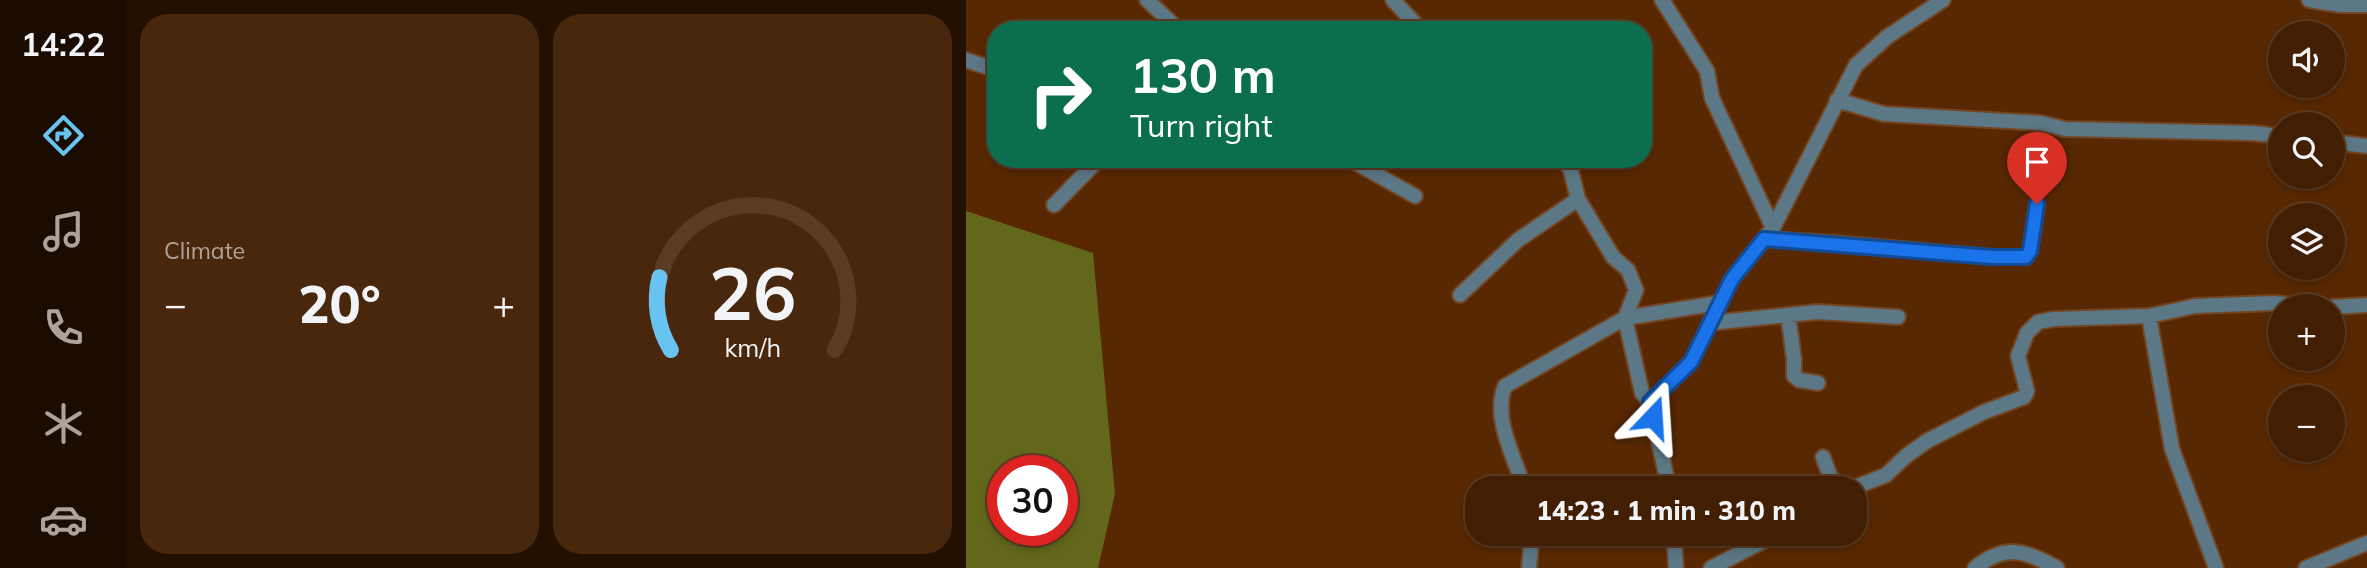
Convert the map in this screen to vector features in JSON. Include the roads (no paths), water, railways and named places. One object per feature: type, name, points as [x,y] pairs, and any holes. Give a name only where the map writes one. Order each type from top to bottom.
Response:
[{"type":"street","points":[[1147,0],[1169,21]]},
{"type":"street","points":[[1393,0],[1413,21]]},
{"type":"street","points":[[1662,0],[1707,71],[1712,98],[1768,234]]},
{"type":"street","points":[[1650,402],[1691,362],[1732,279],[1768,234],[1856,65],[1887,37],[1943,0]]},
{"type":"street","points":[[2309,0],[2340,5],[2367,5]]},
{"type":"street","points":[[966,60],[987,67]]},
{"type":"street","points":[[1837,100],[1884,114],[2041,123],[2065,129],[2268,135]]},
{"type":"street","points":[[2345,143],[2367,146]]},
{"type":"street","points":[[1054,205],[1090,168]]},
{"type":"street","points":[[1365,168],[1415,196]]},
{"type":"street","points":[[1570,168],[1578,199],[1613,257],[1628,270],[1636,290],[1625,318],[1642,393],[1650,402],[1666,476]]},
{"type":"street","points":[[1460,295],[1518,240],[1578,199]]},
{"type":"street","points":[[1768,234],[1992,257],[2026,257],[2030,251],[2037,204]]},
{"type":"street","points":[[1520,476],[1504,428],[1501,395],[1505,386],[1625,318],[1718,303]]},
{"type":"street","points":[[1867,482],[1886,475],[1906,456],[1927,442],[1984,412],[2024,397],[2027,391],[2018,356],[2027,333],[2038,322],[2054,318],[2149,316],[2195,306],[2268,303]]},
{"type":"street","points":[[2345,306],[2367,304]]},
{"type":"street","points":[[1710,323],[1817,312],[1898,317]]},
{"type":"street","points":[[1788,315],[1794,376],[1799,380],[1818,383]]},
{"type":"street","points":[[2149,316],[2172,449],[2216,568]]},
{"type":"street","points":[[1823,457],[1830,476]]},
{"type":"street","points":[[2306,568],[2367,543]]},
{"type":"street","points":[[1529,568],[1531,546]]},
{"type":"street","points":[[1675,546],[1676,568]]},
{"type":"street","points":[[1711,568],[1754,546]]},
{"type":"street","points":[[1975,568],[2000,552],[2027,554],[2057,568]]}]
